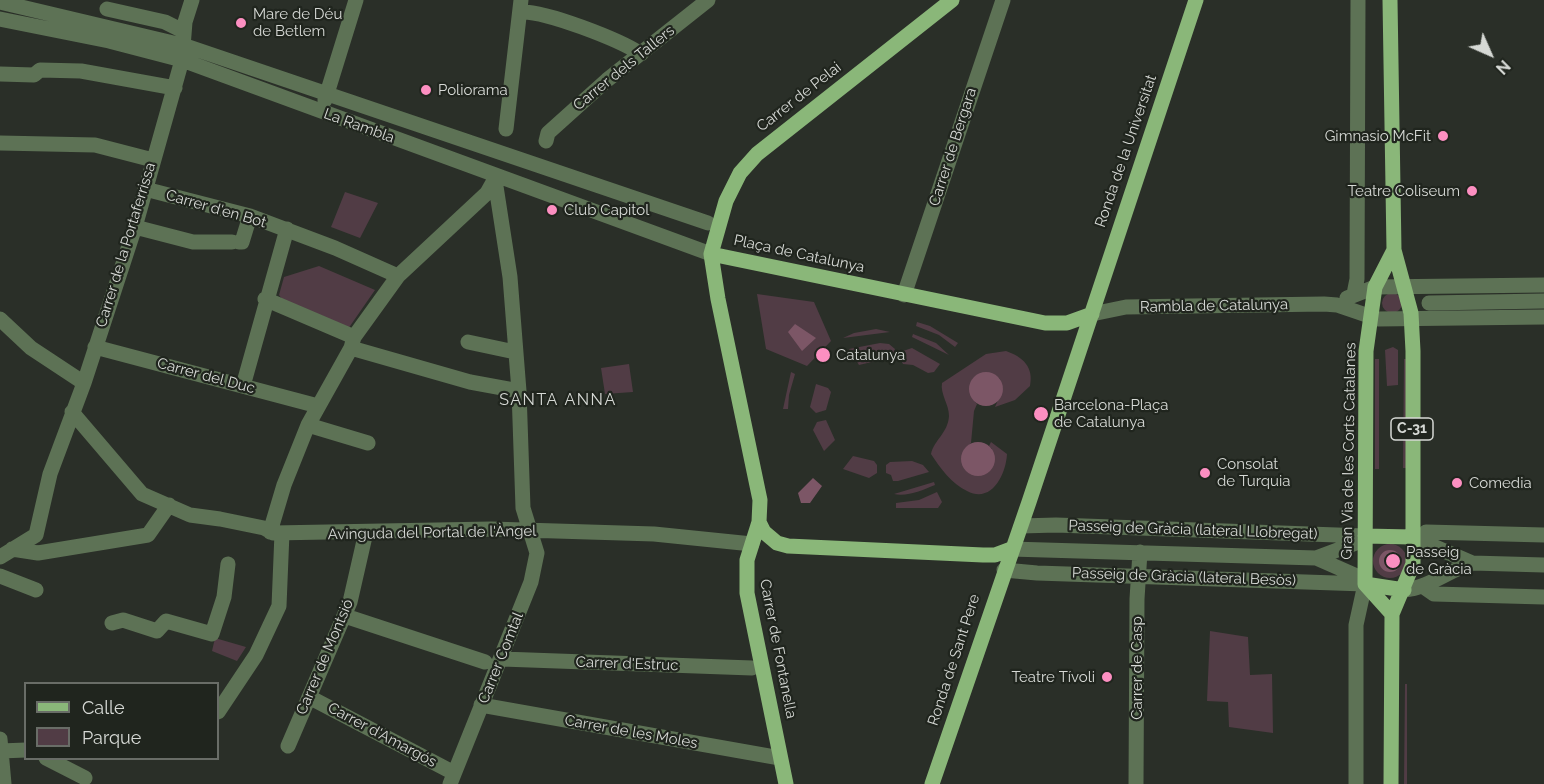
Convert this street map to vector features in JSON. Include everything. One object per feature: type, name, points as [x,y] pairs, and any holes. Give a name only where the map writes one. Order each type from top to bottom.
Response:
[{"type":"main road","name":"Ronda de la Universitat","points":[[1092,314],[1196,0]]},
{"type":"main road","name":"Gran Via de les Corts Catalanes","points":[[1390,0],[1394,250],[1406,287],[1411,320],[1419,535],[1413,564],[1392,614],[1391,784]]},
{"type":"main road","name":"Carrer de Pelai","points":[[711,254],[726,201],[740,173],[758,154],[948,1]]},
{"type":"main road","name":"Gran Via de les Corts Catalanes","points":[[1365,584],[1366,351],[1376,287],[1394,250]]},
{"type":"main road","name":"Plaça de Catalunya","points":[[759,522],[760,500],[718,299],[711,254],[1055,325],[1092,314]]},
{"type":"main road","points":[[759,522],[770,538],[788,546],[995,555],[1011,549],[1021,526],[1092,314]]},
{"type":"main road","name":"Carrer de Fontanella","points":[[759,522],[746,567],[747,593],[786,784]]},
{"type":"main road","points":[[1365,536],[1419,535]]},
{"type":"main road","name":"Ronda de Sant Pere","points":[[932,784],[1011,549]]},
{"type":"main road","points":[[995,555],[1004,570]]},
{"type":"main road","points":[[1365,584],[1404,590]]},
{"type":"main road","points":[[1365,584],[1392,614]]},
{"type":"street","name":"Carrer de la Portaferrissa","points":[[6,553],[36,535],[50,474],[84,383],[135,227],[175,88],[192,0]]},
{"type":"street","points":[[321,112],[356,0]]},
{"type":"street","name":"Carrer dels Tallers","points":[[546,141],[548,133],[607,80],[708,0]]},
{"type":"street","name":"Carrer de Bergara","points":[[904,295],[1003,0]]},
{"type":"street","points":[[1354,294],[1358,279],[1358,0]]},
{"type":"street","name":"La Rambla","points":[[0,2],[182,50],[328,92],[708,223]]},
{"type":"street","points":[[506,129],[520,6],[624,43],[641,54]]},
{"type":"street","name":"La Rambla","points":[[107,9],[165,22],[182,50]]},
{"type":"street","name":"La Rambla","points":[[0,18],[109,40],[182,50],[321,112],[495,182],[711,254]]},
{"type":"street","points":[[0,74],[34,75],[40,70],[81,71],[175,88]]},
{"type":"street","points":[[0,143],[95,145],[153,160]]},
{"type":"street","points":[[219,710],[256,655],[279,606],[281,569],[276,533],[284,484],[308,425],[352,342],[399,276],[495,182]]},
{"type":"street","name":"Carrer Comtal","points":[[452,779],[495,663],[531,582],[537,553],[523,508],[519,391],[510,277],[495,182]]},
{"type":"street","name":"Carrer d'en Bot","points":[[145,189],[250,216],[399,276]]},
{"type":"street","points":[[135,227],[193,242],[242,242],[250,216]]},
{"type":"street","points":[[243,386],[287,230]]},
{"type":"street","points":[[1337,305],[1354,294],[1376,287],[1544,285]]},
{"type":"street","points":[[266,299],[352,342],[470,382],[519,391]]},
{"type":"street","points":[[1429,303],[1544,301]]},
{"type":"street","name":"Rambla de Catalunya","points":[[1092,314],[1126,307],[1337,305],[1372,318],[1411,320],[1544,317]]},
{"type":"street","points":[[0,319],[31,348],[84,383]]},
{"type":"street","points":[[468,342],[516,352]]},
{"type":"street","name":"Carrer del Duc","points":[[95,347],[318,406]]},
{"type":"street","name":"Avinguda del Portal de l'Àngel","points":[[69,419],[127,476],[142,494],[190,515],[220,519],[276,533],[529,531],[654,534],[752,544]]},
{"type":"street","points":[[308,425],[368,443]]},
{"type":"street","points":[[6,553],[38,554],[148,535],[169,505]]},
{"type":"street","name":"Passeig de Gràcia (lateral Llobregat)","points":[[1021,526],[1056,525],[1365,536]]},
{"type":"street","name":"Carrer de Montsió","points":[[288,746],[351,602],[366,532]]},
{"type":"street","points":[[1419,535],[1544,535]]},
{"type":"street","points":[[1419,535],[1472,563]]},
{"type":"street","points":[[1316,558],[1356,543],[1365,536]]},
{"type":"street","points":[[1011,549],[1316,558],[1357,576],[1365,584],[1356,625],[1356,784]]},
{"type":"street","name":"Carrer de Casp","points":[[1136,784],[1140,552]]},
{"type":"street","points":[[1404,590],[1424,587],[1436,578],[1472,563],[1544,565]]},
{"type":"street","points":[[112,623],[123,620],[157,631],[166,621],[212,634],[224,597],[228,564]]},
{"type":"street","name":"Passeig de Gràcia (lateral Besòs)","points":[[1004,570],[1365,584]]},
{"type":"street","points":[[0,576],[36,590]]},
{"type":"street","points":[[1424,587],[1434,594],[1544,597]]},
{"type":"street","name":"Carrer d'Estruc","points":[[345,616],[437,647],[495,663],[752,668]]},
{"type":"street","name":"Carrer d'Amargós","points":[[309,697],[452,779]]},
{"type":"street","name":"Carrer de les Moles","points":[[481,705],[780,758]]},
{"type":"street","points":[[4,784],[1,747],[24,750]]},
{"type":"street","points":[[48,760],[85,778]]},
{"type":"green space","points":[[345,192],[378,203],[360,238],[331,227]]},
{"type":"green space","points":[[319,266],[375,290],[348,329],[282,299],[279,295],[284,277]]},
{"type":"green space","points":[[1392,293],[1399,296],[1402,303],[1399,310],[1392,313],[1385,310],[1382,303],[1385,296]]},
{"type":"green space","points":[[757,294],[814,302],[831,341],[807,366],[766,349]]},
{"type":"green space","points":[[917,322],[930,326],[958,343],[955,347],[939,335],[916,326]]},
{"type":"green space","points":[[876,329],[890,332],[843,338],[854,333]]},
{"type":"green space","points":[[913,334],[936,343],[949,355],[912,337]]},
{"type":"green space","points":[[880,343],[889,344],[895,349],[893,357],[859,365],[849,349]]},
{"type":"green space","points":[[1393,347],[1398,350],[1398,385],[1387,386],[1385,350]]},
{"type":"green space","points":[[912,348],[940,364],[934,372],[928,373],[913,365],[903,364],[901,360],[903,351]]},
{"type":"green space","points":[[1006,351],[1017,356],[1029,368],[1030,386],[1015,400],[995,407],[1003,389],[1000,379],[991,373],[976,376],[971,382],[971,394],[977,404],[974,411],[971,443],[964,450],[961,459],[976,475],[985,474],[992,449],[989,446],[991,442],[1007,454],[1004,470],[996,485],[984,494],[976,494],[951,480],[931,454],[946,427],[949,416],[942,383],[986,354]]},
{"type":"green space","points":[[1375,359],[1379,359],[1379,469],[1375,469]]},
{"type":"green space","points":[[1404,359],[1408,359],[1407,468],[1403,468]]},
{"type":"green space","points":[[629,364],[633,392],[605,394],[601,368]]},
{"type":"green space","points":[[791,372],[795,374],[788,409],[783,409]]},
{"type":"green space","points":[[816,384],[828,388],[831,392],[826,410],[816,413],[810,407]]},
{"type":"green space","points":[[826,420],[835,440],[824,451],[813,430],[817,422]]},
{"type":"green space","points":[[853,456],[874,461],[877,465],[877,473],[869,478],[843,469]]},
{"type":"green space","points":[[912,461],[923,465],[929,472],[898,481],[893,481],[891,475],[886,473],[886,465],[890,462]]},
{"type":"green space","points":[[934,482],[935,485],[915,492],[904,495],[894,494]]},
{"type":"green space","points":[[937,492],[942,502],[938,508],[896,508],[896,503],[919,500]]},
{"type":"green space","points":[[1390,544],[1402,549],[1407,561],[1402,573],[1390,578],[1378,573],[1373,561],[1378,549]]},
{"type":"green space","points":[[1210,631],[1248,637],[1250,675],[1272,674],[1273,733],[1229,727],[1228,702],[1207,701]]},
{"type":"green space","points":[[215,638],[246,647],[237,661],[212,651]]},
{"type":"green space","points":[[1405,684],[1407,684],[1407,784],[1404,784]]},
{"type":"shaded area","points":[[795,324],[816,338],[802,351],[788,332]]},
{"type":"shaded area","points":[[986,372],[998,377],[1003,389],[998,401],[986,406],[974,401],[969,389],[974,377]]},
{"type":"shaded area","points":[[978,442],[990,447],[995,459],[990,471],[978,476],[966,471],[961,459],[966,447]]},
{"type":"shaded area","points":[[813,478],[822,486],[810,503],[801,503],[798,493]]},
{"type":"shaded area","points":[[1386,550],[1394,550],[1401,557],[1401,565],[1394,572],[1386,572],[1379,565],[1379,557]]},
{"type":"place","name":"Mare de Déu de Betlem","points":[[241,23]]},
{"type":"place","name":"Poliorama","points":[[426,90]]},
{"type":"place","name":"Gimnasio McFit","points":[[1443,136]]},
{"type":"place","name":"Teatre Coliseum","points":[[1472,191]]},
{"type":"place","name":"Club Capitol","points":[[552,210]]},
{"type":"place","name":"Catalunya","points":[[823,355]]},
{"type":"place","name":"Barcelona-Plaça de Catalunya","points":[[1041,414]]},
{"type":"place","name":"Consolat de Turquia","points":[[1205,473]]},
{"type":"place","name":"Comedia","points":[[1457,483]]},
{"type":"place","name":"Passeig de Gràcia","points":[[1393,561]]},
{"type":"place","name":"Teatre Tívoli","points":[[1107,677]]},
{"type":"district","name":"SANTA ANNA","points":[[558,400]]}]
